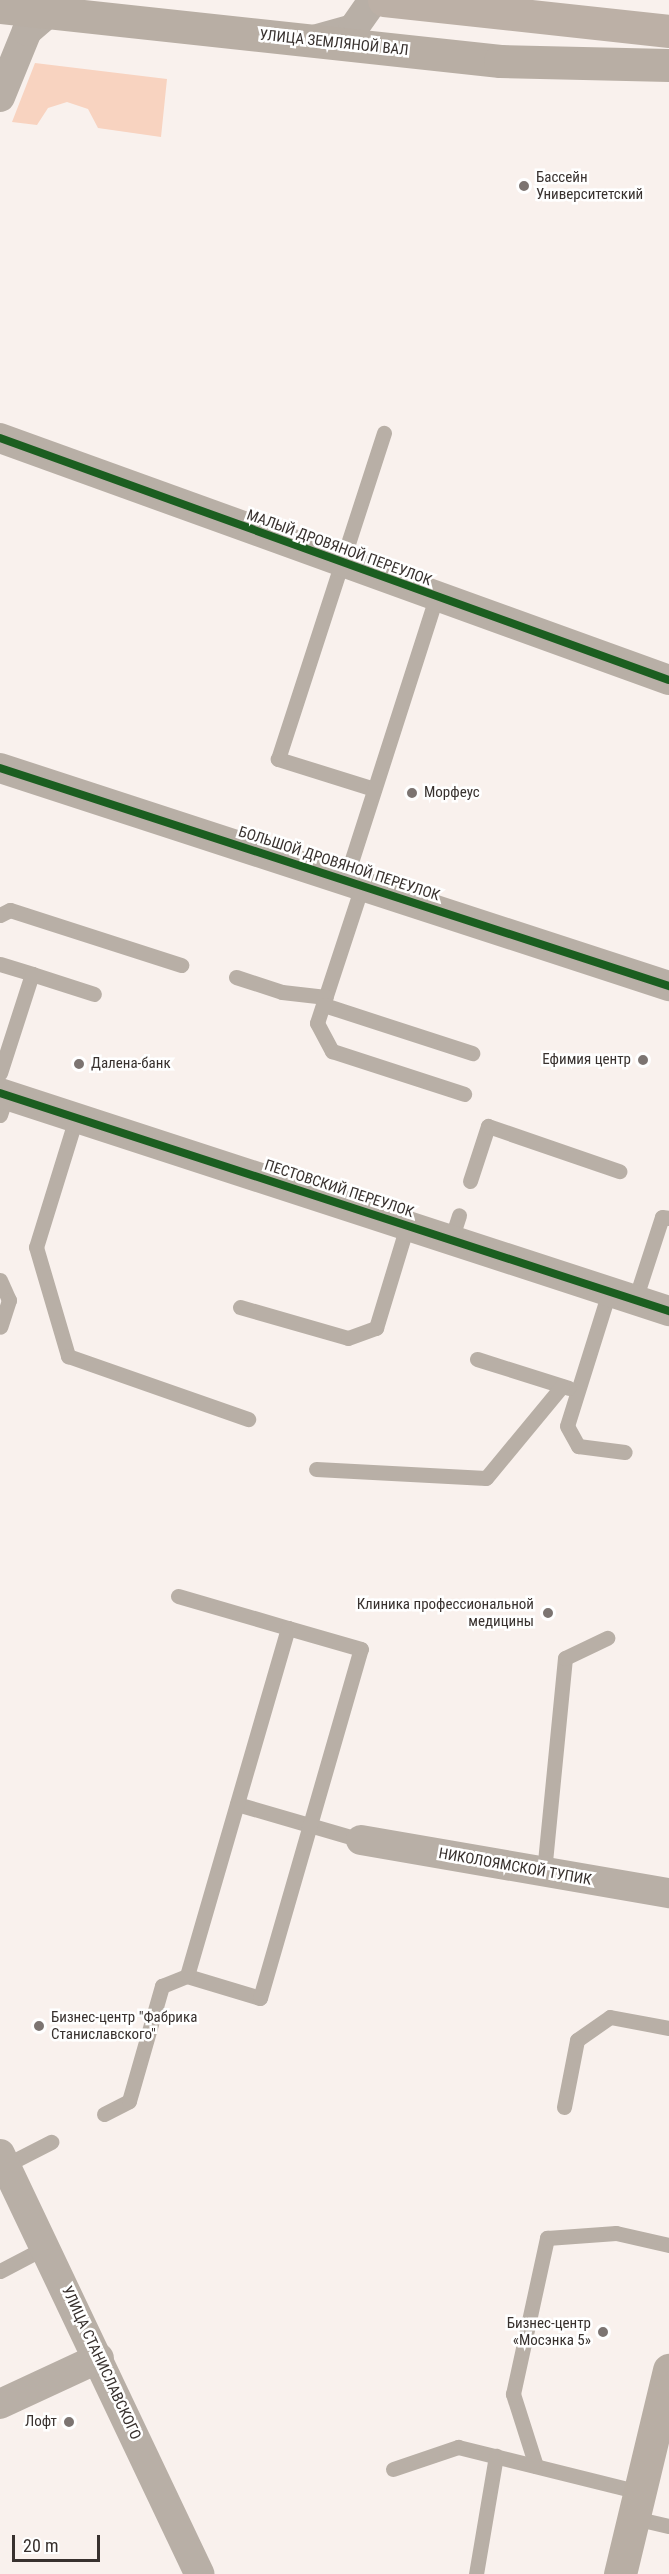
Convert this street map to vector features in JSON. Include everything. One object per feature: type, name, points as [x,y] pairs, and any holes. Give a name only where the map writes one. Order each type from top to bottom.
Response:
[{"type":"main road","points":[[111,0],[155,24]]},
{"type":"main road","points":[[384,0],[669,30]]},
{"type":"main road","name":"УЛИЦА ЗЕМЛЯНОЙ ВАЛ","points":[[0,7],[500,62],[669,64]]},
{"type":"main road","points":[[620,2574],[667,2385]]},
{"type":"street","points":[[308,41],[353,29],[373,0]]},
{"type":"street","points":[[0,97],[27,31],[48,13]]},
{"type":"street","name":"МАЛЫЙ ДРОВЯНОЙ ПЕРЕУЛОК","points":[[0,438],[436,598],[668,675]]},
{"type":"street","name":"БОЛЬШОЙ ДРОВЯНОЙ ПЕРЕУЛОК","points":[[0,768],[669,986]]},
{"type":"street","name":"ПЕСТОВСКИЙ ПЕРЕУЛОК","points":[[2,1094],[407,1226],[455,1228],[622,1296],[669,1311]]},
{"type":"street","name":"НИКОЛОЯМСКОЙ ТУПИК","points":[[361,1840],[669,1893]]},
{"type":"street","name":"УЛИЦА СТАНИСЛАВСКОГО","points":[[3,2159],[99,2358],[199,2574]]},
{"type":"street","points":[[0,2404],[99,2358]]},
{"type":"lane","points":[[374,789],[278,759],[384,433]]},
{"type":"lane","points":[[436,598],[374,789],[354,883],[318,1023],[332,1051],[464,1094]]},
{"type":"lane","points":[[0,915],[10,910],[181,965]]},
{"type":"lane","points":[[0,964],[94,994]]},
{"type":"lane","points":[[2,1094],[32,974]]},
{"type":"lane","points":[[236,977],[282,992],[325,1001],[472,1053]]},
{"type":"lane","points":[[76,1118],[36,1247],[68,1356],[248,1419]]},
{"type":"lane","points":[[470,1181],[488,1126],[619,1171]]},
{"type":"lane","points":[[625,1452],[578,1446],[567,1426],[578,1391],[622,1296],[662,1217],[669,1218]]},
{"type":"lane","points":[[240,1307],[348,1338],[376,1328],[407,1226]]},
{"type":"lane","points":[[0,1280],[9,1300],[0,1327]]},
{"type":"lane","points":[[477,1359],[578,1391]]},
{"type":"lane","points":[[316,1469],[486,1478],[562,1386]]},
{"type":"lane","points":[[104,2114],[129,2101],[162,1986],[187,1976],[260,1998],[361,1649],[178,1596]]},
{"type":"lane","points":[[187,1976],[288,1628]]},
{"type":"lane","points":[[544,1872],[565,1658],[607,1638]]},
{"type":"lane","points":[[237,1804],[361,1840]]},
{"type":"lane","points":[[564,2107],[577,2040],[610,2017],[669,2028]]},
{"type":"lane","points":[[3,2159],[51,2142]]},
{"type":"lane","points":[[536,2466],[513,2394],[547,2238],[616,2233],[669,2245]]},
{"type":"lane","points":[[0,2271],[46,2247]]},
{"type":"lane","points":[[393,2469],[458,2447],[536,2466],[637,2505],[669,2526]]},
{"type":"lane","points":[[476,2574],[496,2456]]},
{"type":"shaded area","points":[[35,63],[167,79],[161,137],[98,128],[88,109],[67,102],[48,108],[37,125],[12,122]]},
{"type":"cycle path","points":[[0,438],[669,680]]},
{"type":"cycle path","points":[[0,768],[669,986]]},
{"type":"cycle path","points":[[0,1093],[669,1311]]},
{"type":"place","name":"Бассейн Университетский","points":[[524,186]]},
{"type":"place","name":"Морфеус","points":[[412,793]]},
{"type":"place","name":"Ефимия центр","points":[[643,1060]]},
{"type":"place","name":"Далена-банк","points":[[79,1064]]},
{"type":"place","name":"Клиника профессиональной медицины","points":[[548,1613]]},
{"type":"place","name":"Бизнес-центр \"Фабрика Станиславского\"","points":[[39,2026]]},
{"type":"place","name":"Бизнес-центр «Мосэнка 5»","points":[[603,2332]]},
{"type":"place","name":"Лофт","points":[[69,2422]]}]
